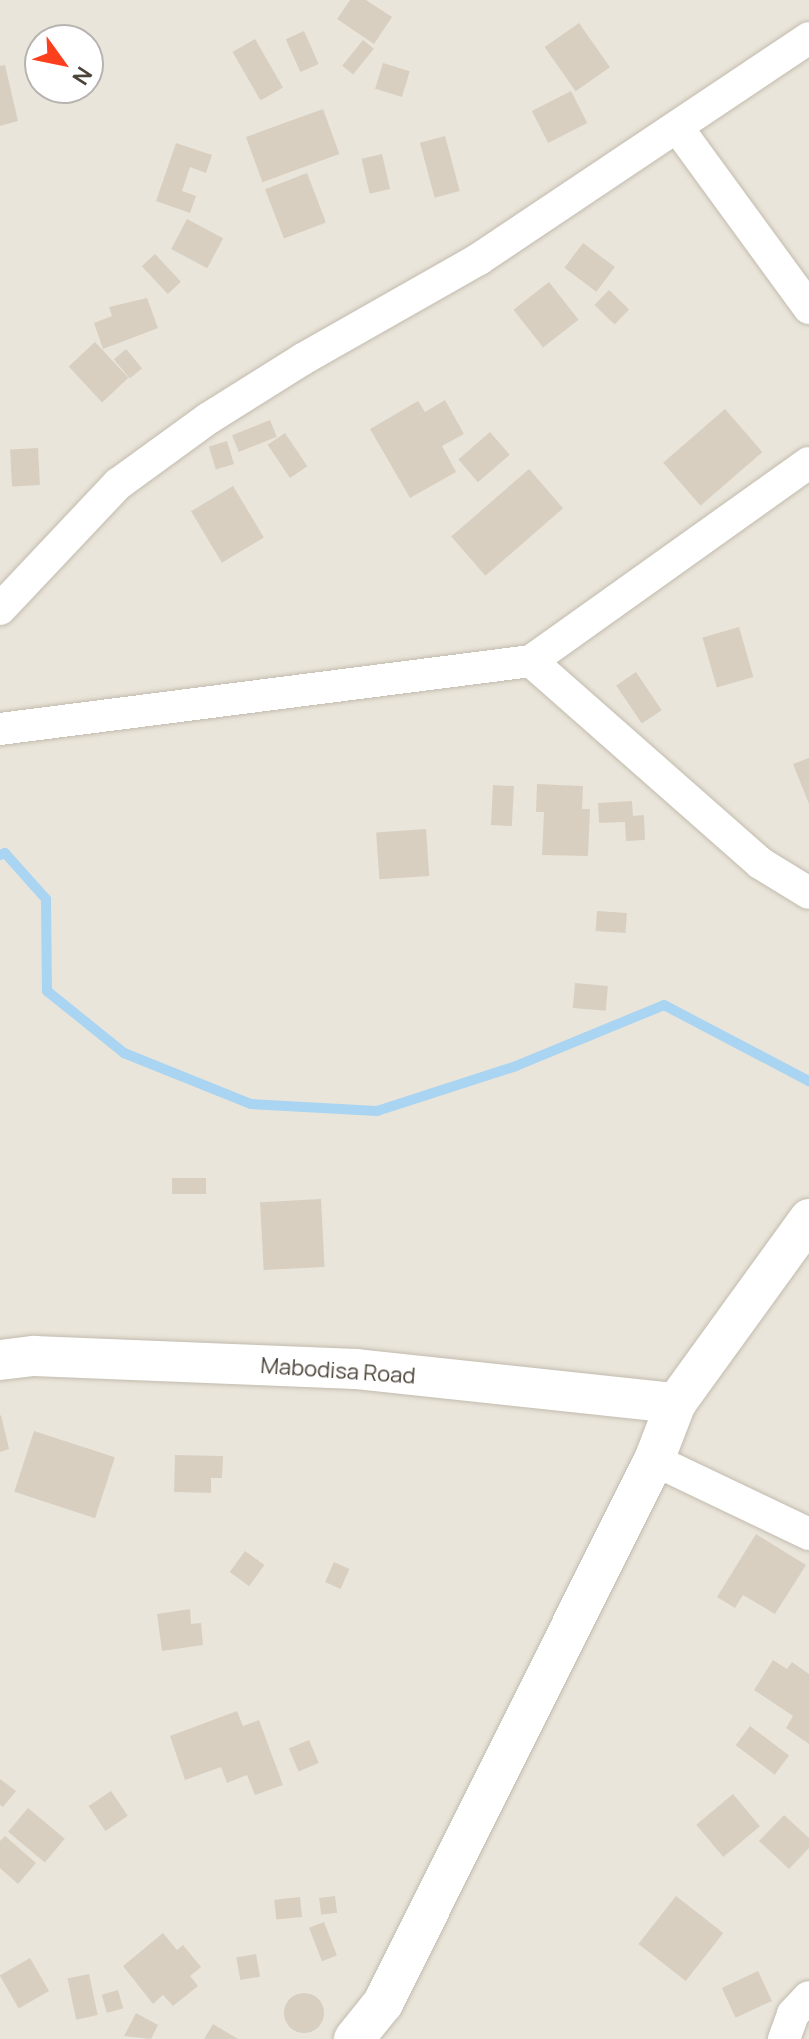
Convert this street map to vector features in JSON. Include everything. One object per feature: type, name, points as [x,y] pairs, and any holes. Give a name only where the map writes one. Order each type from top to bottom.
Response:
[{"type":"street","points":[[0,609],[118,484],[209,418],[303,359],[479,259],[618,163],[809,38]]},
{"type":"street","points":[[677,127],[808,304]]},
{"type":"street","points":[[0,729],[531,661],[809,463]]},
{"type":"street","points":[[531,661],[760,863],[809,893]]},
{"type":"street","points":[[354,2039],[383,2003],[654,1460],[676,1403],[809,1219]]},
{"type":"street","name":"Mabodisa Road","points":[[0,1360],[34,1356],[356,1369],[676,1403]]},
{"type":"street","points":[[654,1460],[809,1534]]},
{"type":"street","points":[[784,2039],[793,2014],[809,1997]]},
{"type":"shaded area","points":[[0,0],[809,0],[809,2039],[0,2039]]},
{"type":"building","points":[[350,0],[366,0],[392,17],[374,44],[337,19]]},
{"type":"building","points":[[579,23],[610,67],[576,91],[545,47]]},
{"type":"building","points":[[304,31],[319,64],[300,72],[286,39]]},
{"type":"building","points":[[255,39],[283,87],[260,100],[232,52]]},
{"type":"building","points":[[363,40],[374,49],[353,74],[342,66]]},
{"type":"building","points":[[383,63],[410,71],[402,97],[375,89]]},
{"type":"building","points":[[5,65],[18,121],[0,126],[0,66]]},
{"type":"building","points":[[571,91],[587,123],[548,143],[532,111]]},
{"type":"building","points":[[323,109],[339,154],[262,182],[246,137]]},
{"type":"building","points":[[445,136],[460,191],[435,198],[420,143]]},
{"type":"building","points":[[176,143],[212,155],[206,173],[190,167],[182,191],[196,196],[190,213],[156,201]]},
{"type":"building","points":[[382,154],[390,189],[370,194],[362,159]]},
{"type":"building","points":[[307,173],[326,222],[284,239],[265,189]]},
{"type":"building","points":[[187,219],[223,238],[207,268],[171,249]]},
{"type":"building","points":[[583,243],[615,267],[596,292],[564,268]]},
{"type":"building","points":[[155,254],[181,282],[168,294],[142,266]]},
{"type":"building","points":[[549,282],[579,320],[543,348],[514,310]]},
{"type":"building","points":[[609,290],[629,309],[615,325],[594,305]]},
{"type":"building","points":[[147,298],[158,328],[103,349],[94,323],[112,316],[109,307]]},
{"type":"building","points":[[95,342],[128,378],[102,402],[69,367]]},
{"type":"building","points":[[126,349],[142,368],[130,378],[114,359]]},
{"type":"building","points":[[445,400],[464,434],[442,446],[456,472],[410,498],[370,429],[418,401],[425,412]]},
{"type":"building","points":[[725,409],[762,452],[701,506],[663,463]]},
{"type":"building","points":[[270,420],[277,437],[239,452],[232,435]]},
{"type":"building","points":[[490,432],[510,455],[478,482],[458,460]]},
{"type":"building","points":[[285,433],[307,466],[290,478],[268,445]]},
{"type":"building","points":[[227,441],[234,464],[216,470],[209,447]]},
{"type":"building","points":[[38,448],[40,485],[12,486],[10,449]]},
{"type":"building","points":[[529,469],[563,508],[485,576],[451,537]]},
{"type":"building","points":[[233,486],[264,537],[222,563],[191,511]]},
{"type":"building","points":[[739,627],[753,677],[717,687],[702,637]]},
{"type":"building","points":[[636,672],[662,710],[642,724],[616,685]]},
{"type":"building","points":[[809,758],[809,804],[793,764]]},
{"type":"building","points":[[537,784],[583,786],[582,809],[590,809],[588,856],[542,855],[544,812],[536,812]]},
{"type":"building","points":[[493,785],[514,786],[512,826],[491,825]]},
{"type":"building","points":[[632,801],[633,816],[644,815],[645,840],[626,841],[625,822],[599,823],[598,803]]},
{"type":"building","points":[[426,829],[429,876],[379,879],[376,832]]},
{"type":"building","points":[[597,911],[627,913],[626,933],[596,931]]},
{"type":"building","points":[[575,983],[608,986],[606,1011],[573,1008]]},
{"type":"building","points":[[172,1178],[206,1178],[206,1194],[172,1194]]},
{"type":"building","points":[[321,1199],[325,1267],[264,1270],[260,1202]]},
{"type":"building","points":[[0,1416],[9,1449],[0,1452]]},
{"type":"building","points":[[34,1431],[115,1457],[95,1518],[14,1492]]},
{"type":"building","points":[[175,1455],[223,1456],[222,1478],[211,1478],[211,1493],[174,1492]]},
{"type":"building","points":[[756,1534],[806,1565],[775,1614],[743,1595],[735,1608],[717,1597]]},
{"type":"building","points":[[245,1551],[264,1565],[249,1586],[230,1572]]},
{"type":"building","points":[[334,1562],[350,1569],[341,1589],[325,1582]]},
{"type":"building","points":[[190,1609],[191,1624],[201,1623],[203,1645],[162,1651],[157,1614]]},
{"type":"building","points":[[773,1660],[787,1669],[792,1662],[809,1674],[809,1744],[786,1728],[793,1716],[754,1690]]},
{"type":"building","points":[[237,1711],[243,1726],[259,1720],[283,1785],[255,1795],[247,1775],[227,1783],[221,1767],[185,1780],[170,1736]]},
{"type":"building","points":[[750,1726],[789,1755],[775,1775],[736,1745]]},
{"type":"building","points":[[309,1740],[319,1763],[299,1772],[289,1749]]},
{"type":"building","points":[[0,1779],[16,1791],[3,1807],[0,1805]]},
{"type":"building","points":[[111,1791],[128,1816],[105,1831],[89,1806]]},
{"type":"building","points":[[733,1794],[760,1826],[723,1857],[696,1825]]},
{"type":"building","points":[[28,1808],[65,1839],[45,1863],[8,1832]]},
{"type":"building","points":[[784,1815],[809,1838],[809,1848],[789,1869],[759,1841]]},
{"type":"building","points":[[5,1836],[36,1863],[18,1884],[0,1868],[0,1841]]},
{"type":"building","points":[[335,1896],[337,1913],[321,1915],[319,1898]]},
{"type":"building","points":[[676,1896],[723,1933],[686,1981],[638,1944]]},
{"type":"building","points":[[300,1897],[302,1917],[276,1920],[274,1900]]},
{"type":"building","points":[[324,1922],[337,1956],[322,1961],[309,1928]]},
{"type":"building","points":[[163,1933],[177,1950],[183,1945],[201,1967],[190,1976],[198,1986],[173,2006],[163,1995],[153,2004],[123,1966]]},
{"type":"building","points":[[256,1954],[260,1977],[240,1980],[236,1957]]},
{"type":"building","points":[[30,1958],[49,1991],[19,2008],[0,1975]]},
{"type":"building","points":[[758,1971],[772,2001],[736,2018],[722,1988]]},
{"type":"building","points":[[89,1974],[98,2015],[76,2020],[67,1979]]},
{"type":"building","points":[[118,1990],[123,2008],[107,2013],[102,1995]]},
{"type":"building","points":[[304,1993],[318,1999],[324,2013],[318,2027],[304,2033],[290,2027],[284,2013],[290,1999]]},
{"type":"building","points":[[136,2013],[158,2025],[151,2039],[124,2036]]},
{"type":"building","points":[[213,2024],[238,2039],[204,2039]]},
{"type":"waterway","points":[[0,855],[5,853],[46,899],[47,991],[124,1053],[251,1104],[377,1111],[516,1066],[664,1005],[809,1081]]}]
